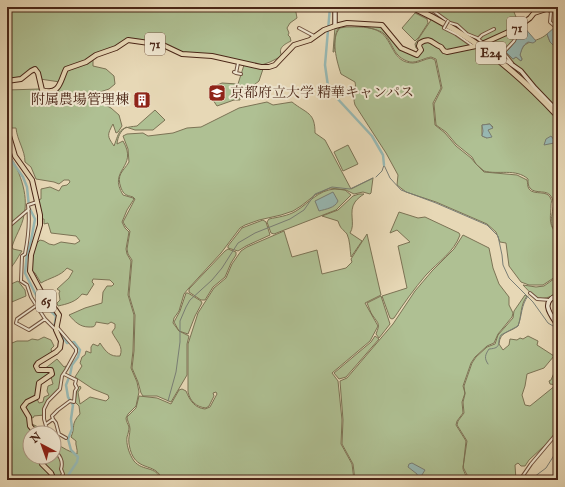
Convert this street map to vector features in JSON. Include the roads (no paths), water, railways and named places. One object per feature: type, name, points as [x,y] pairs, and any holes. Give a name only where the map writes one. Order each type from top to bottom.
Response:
[{"type":"highway","name":"E24","points":[[413,7],[449,25],[485,48],[518,75],[558,116]]},
{"type":"main road","name":"71","points":[[483,43],[513,30],[534,13],[546,8]]},
{"type":"main road","name":"71","points":[[7,81],[21,79],[35,69],[38,73],[40,87],[42,90],[56,90],[66,69],[86,62],[96,55],[116,48],[128,40],[163,45],[182,54],[212,56],[265,67],[272,66],[294,45],[315,37],[331,27],[347,23],[382,25],[401,48],[417,55],[420,50],[420,43],[429,40],[433,41],[447,52],[475,46]]},
{"type":"main road","name":"65","points":[[7,129],[15,156],[32,180],[40,215],[40,223],[29,269],[45,299],[58,314],[56,327],[61,341],[60,348],[36,366],[37,369],[40,370],[51,370],[52,374],[39,383],[37,397],[27,402],[23,407],[29,418],[30,425]]},
{"type":"main road","points":[[43,465],[54,480]]},
{"type":"street","points":[[331,27],[335,7]]},
{"type":"street","points":[[428,7],[448,21],[457,25],[467,34],[478,39],[514,65],[526,75],[535,88],[558,112]]},
{"type":"street","points":[[546,8],[551,11],[550,22],[558,29]]},
{"type":"street","points":[[448,21],[444,28],[475,46]]},
{"type":"street","points":[[514,65],[503,53],[514,41],[521,25]]},
{"type":"street","points":[[299,28],[315,37]]},
{"type":"street","points":[[478,39],[482,35],[494,29]]},
{"type":"street","points":[[239,62],[235,72],[241,74]]},
{"type":"street","points":[[37,202],[28,205],[30,215],[25,254],[22,256],[21,281],[27,285],[31,297],[45,319],[56,327],[76,350],[75,356],[61,377],[60,389],[48,401],[44,409],[44,419],[46,424],[52,419],[55,411],[70,401],[74,402],[75,391],[77,388],[75,384],[76,379],[64,374]]},
{"type":"street","points":[[7,228],[29,209]]},
{"type":"street","points":[[530,293],[538,299],[550,300],[558,295]]},
{"type":"street","points":[[550,300],[548,305],[549,311],[558,326]]},
{"type":"street","points":[[37,305],[17,319],[16,323],[29,330],[45,319]]},
{"type":"street","points":[[52,419],[56,423],[58,433],[66,438]]},
{"type":"street","points":[[520,480],[528,467],[558,432]]},
{"type":"street","points":[[59,480],[62,474],[60,469],[61,465]]},
{"type":"water","points":[[523,26],[536,41],[533,43],[528,42],[523,46],[520,55],[522,59],[521,61],[516,57],[513,59],[506,52],[513,44]]},
{"type":"water","points":[[555,27],[558,32],[558,45],[553,45],[550,42],[547,34]]},
{"type":"water","points":[[490,124],[493,128],[488,130],[492,137],[487,138],[482,136],[482,125]]},
{"type":"water","points":[[551,136],[555,141],[554,143],[544,145],[546,139]]},
{"type":"water","points":[[333,192],[338,201],[337,203],[330,208],[319,211],[315,201]]},
{"type":"water","points":[[412,463],[425,470],[420,478],[418,478],[417,474],[408,467],[409,464]]},
{"type":"waterway","points":[[330,7],[325,65],[328,86],[335,96],[372,136],[383,155],[384,165]]},
{"type":"waterway","points":[[7,151],[9,157],[23,177],[27,187],[29,207],[35,219],[27,254],[25,273],[38,299],[56,316],[54,330]]},
{"type":"waterway","points":[[384,165],[390,178],[401,190],[487,225],[498,236],[503,265],[509,278],[533,302],[548,323],[558,329]]},
{"type":"waterway","points":[[376,177],[382,171],[384,165]]},
{"type":"waterway","points":[[168,401],[176,372],[180,342],[180,321],[186,307],[190,300],[212,280],[222,268],[238,243],[255,233],[290,219],[304,210],[315,194],[332,187],[350,189],[373,178]]},
{"type":"waterway","points":[[488,364],[486,355],[489,349],[496,348],[501,335],[518,326],[524,303],[528,296]]},
{"type":"waterway","points":[[57,333],[61,334],[67,343],[74,342],[80,350],[78,357],[72,365],[66,385],[68,397],[73,405],[71,419],[72,429],[68,439],[71,450],[78,457],[77,462],[65,480]]},
{"type":"waterway","points":[[530,480],[546,468],[558,446]]},
{"type":"place","name":"京都府立大学 精華キャンパス","points":[[217,93]]},
{"type":"place","name":"附属農場管理棟","points":[[142,100]]}]
